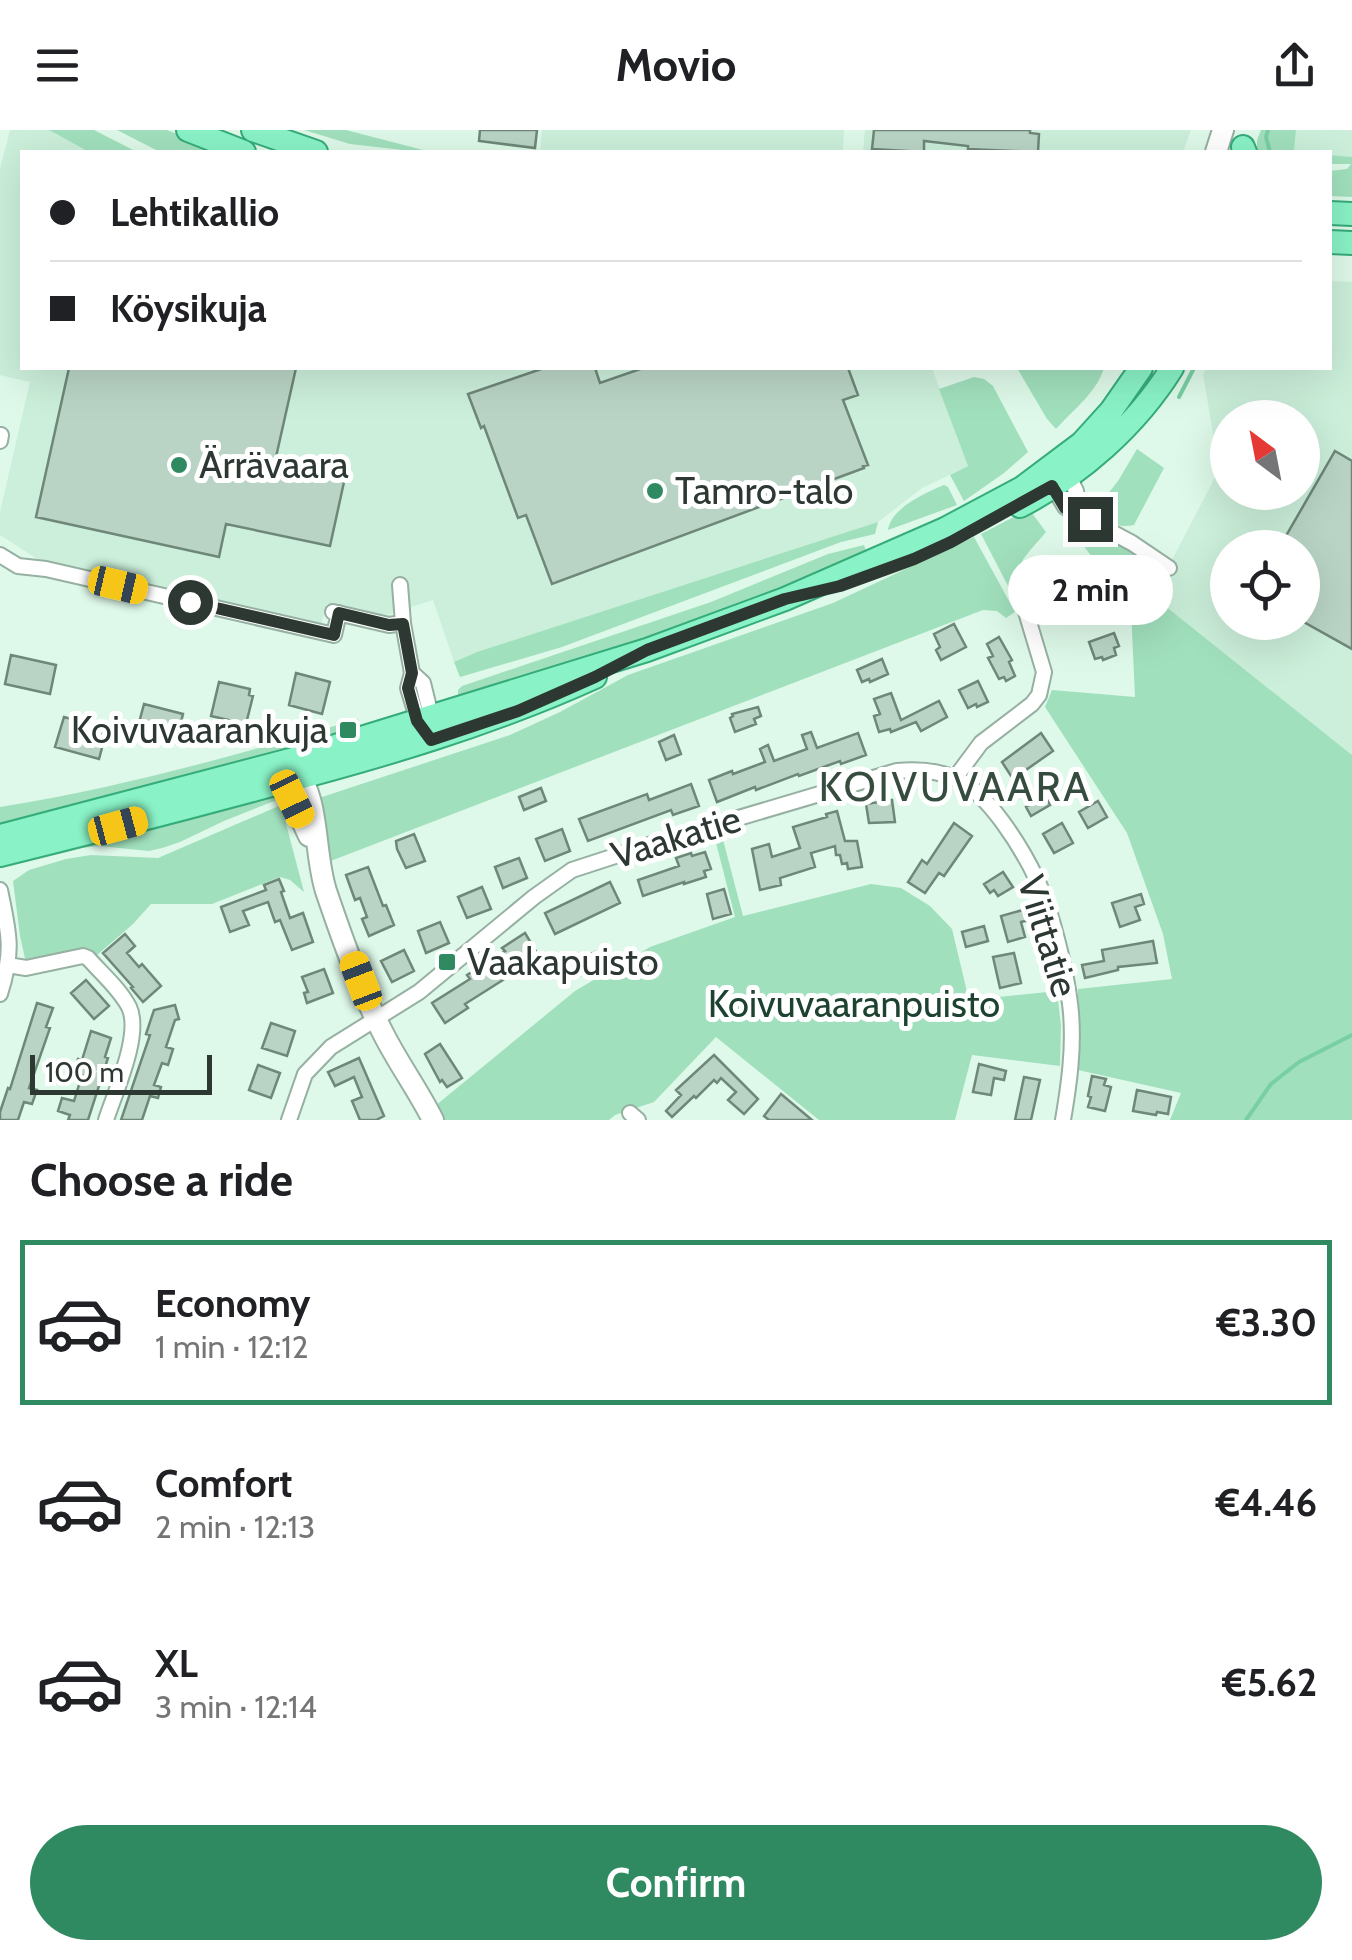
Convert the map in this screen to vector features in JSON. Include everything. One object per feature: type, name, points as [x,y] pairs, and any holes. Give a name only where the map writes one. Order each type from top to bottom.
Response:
[{"type":"main road","points":[[188,130],[239,150]]},
{"type":"main road","points":[[253,130],[310,150]]},
{"type":"main road","points":[[1057,474],[1111,411],[1140,370]]},
{"type":"main road","points":[[0,855],[294,773],[785,599],[840,586],[914,559],[951,542],[1057,474],[1092,458],[1138,414],[1171,370]]},
{"type":"main road","points":[[0,836],[294,773]]},
{"type":"street","points":[[1057,474],[1065,508],[1132,542],[1169,568]]},
{"type":"street","points":[[0,556],[18,566],[46,569],[334,635],[336,612],[389,625],[403,624]]},
{"type":"street","points":[[400,585],[412,673],[422,683],[427,726]]},
{"type":"street","points":[[955,778],[976,748],[1032,704],[1039,694],[1044,672],[1026,612]]},
{"type":"street","name":"Vaakatie","points":[[289,1120],[300,1084],[314,1062],[420,992],[556,880],[585,864],[896,771],[924,770],[955,778]]},
{"type":"street","points":[[294,773],[292,799],[317,852],[325,887],[376,1018],[433,1120]]},
{"type":"street","name":"Viittatie","points":[[955,778],[984,800],[1003,825],[1037,880],[1049,914],[1070,1010],[1070,1080],[1063,1120]]},
{"type":"street","points":[[0,890],[9,934],[8,965],[0,994]]},
{"type":"street","points":[[8,965],[26,968],[83,956],[125,1001],[132,1018],[132,1034],[106,1120]]},
{"type":"shaded area","points":[[10,130],[49,130],[85,150],[20,150],[20,370],[933,370],[968,466],[922,488],[878,522],[454,662],[433,600],[384,616],[327,604],[321,625],[42,562],[0,535],[0,512],[30,382],[0,375],[0,169]]},
{"type":"shaded area","points":[[542,130],[844,130],[843,150],[540,150]]},
{"type":"shaded area","points":[[865,130],[1191,130],[1184,150],[863,150]]},
{"type":"shaded area","points":[[1296,130],[1352,130],[1352,157],[1332,155],[1332,150],[1294,150]]},
{"type":"shaded area","points":[[1332,281],[1352,282],[1352,755],[1153,596],[1210,487],[1210,510],[1320,510],[1320,400],[1210,400],[1210,416],[1203,374],[1206,370],[1332,370]]},
{"type":"green space","points":[[49,130],[94,130],[133,150],[85,150]]},
{"type":"green space","points":[[117,130],[167,130],[215,150],[156,150]]},
{"type":"green space","points":[[304,130],[346,130],[423,150],[403,150],[350,144]]},
{"type":"green space","points":[[1261,130],[1296,130],[1294,150],[1257,150]]},
{"type":"green space","points":[[1332,155],[1352,157],[1352,197],[1332,196],[1332,171],[1347,169],[1351,164],[1332,164]]},
{"type":"green space","points":[[1018,370],[1103,370],[1090,393],[1056,429]]},
{"type":"green space","points":[[974,377],[993,386],[1028,452],[964,501],[950,475],[968,466],[939,389]]},
{"type":"green space","points":[[1137,449],[1164,468],[1134,525],[1117,525],[1095,510]]},
{"type":"green space","points":[[944,485],[957,505],[888,530],[902,508]]},
{"type":"green space","points":[[1029,509],[1046,532],[1020,565],[1020,606],[981,534]]},
{"type":"green space","points":[[878,522],[875,534],[841,542],[562,647],[460,677],[454,662],[477,652]]},
{"type":"green space","points":[[1090,530],[1168,572],[1154,597],[1352,755],[1352,1120],[1170,1120],[1181,1093],[1078,1070],[1078,989],[1172,979],[1163,934],[1127,833],[1045,707],[1052,690],[1135,697],[1131,610],[1083,545],[1081,532]]},
{"type":"green space","points":[[974,537],[1015,612],[1006,618],[997,611],[983,610],[328,862],[319,798],[510,735],[628,675],[833,603]]},
{"type":"green space","points":[[864,545],[866,551],[844,565],[607,654],[458,696],[462,686],[711,602],[828,554]]},
{"type":"green space","points":[[358,719],[359,722],[344,727],[335,736],[99,803],[0,824],[0,807],[180,769]]},
{"type":"green space","points":[[275,793],[284,797],[162,848],[149,851],[99,846],[5,865]]},
{"type":"green space","points":[[281,805],[304,892],[280,877],[212,904],[151,904],[96,956],[80,951],[26,963],[13,881],[29,870],[91,855],[158,858]]},
{"type":"green space","name":"Koivuvaaranpuisto","points":[[721,832],[743,916],[871,884],[901,888],[930,906],[952,929],[969,1000],[1057,991],[1060,1066],[972,1055],[955,1120],[819,1120],[716,1037],[654,1102],[609,1120],[442,1120],[435,1106],[575,991],[650,947],[735,917],[714,835]]},
{"type":"building","points":[[480,130],[537,130],[535,148],[479,141]]},
{"type":"building","points":[[874,130],[1030,130],[1039,134],[1038,150],[968,149],[924,141],[924,150],[872,149]]},
{"type":"building","name":"Ärrävaara","points":[[69,370],[296,370],[276,457],[346,473],[330,546],[226,524],[219,557],[36,517]]},
{"type":"building","name":"Tamro-talo","points":[[538,370],[596,370],[600,383],[637,370],[849,370],[858,395],[843,400],[868,465],[552,584],[526,515],[518,518],[468,394]]},
{"type":"building","points":[[1335,451],[1352,461],[1352,649],[1320,631],[1320,530],[1289,530],[1301,510],[1320,510],[1320,477]]},
{"type":"building","points":[[1081,561],[1092,575],[1091,581],[1084,584],[1096,608],[1073,616],[1066,602],[1071,599],[1060,578],[1066,575],[1065,568]]},
{"type":"building","points":[[954,624],[966,647],[941,660],[934,634]]},
{"type":"building","points":[[1114,633],[1119,646],[1114,648],[1116,655],[1095,659],[1089,642]]},
{"type":"building","points":[[999,637],[1012,660],[1009,662],[1015,676],[1006,681],[1004,677],[999,679],[988,658],[993,656],[987,644]]},
{"type":"building","points":[[11,655],[56,665],[50,694],[5,684]]},
{"type":"building","points":[[882,659],[888,674],[862,682],[857,670]]},
{"type":"building","points":[[296,673],[330,682],[322,714],[289,705]]},
{"type":"building","points":[[978,681],[988,702],[968,708],[959,690]]},
{"type":"building","points":[[219,682],[250,689],[249,695],[253,696],[246,724],[211,716]]},
{"type":"building","points":[[891,693],[901,720],[939,701],[947,717],[921,731],[916,722],[891,732],[879,732],[874,716],[880,714],[874,699]]},
{"type":"building","points":[[144,704],[183,714],[176,743],[136,734]]},
{"type":"building","points":[[758,707],[761,716],[754,719],[756,724],[735,732],[732,714]]},
{"type":"building","points":[[64,717],[107,729],[99,759],[55,747]]},
{"type":"building","points":[[811,732],[817,748],[858,733],[866,755],[717,802],[709,780],[765,762],[760,749],[768,745],[774,761],[807,749],[802,735]]},
{"type":"building","points":[[1041,733],[1053,751],[1013,779],[1002,762]]},
{"type":"building","points":[[674,735],[681,754],[666,760],[659,742]]},
{"type":"building","points":[[691,784],[699,806],[673,815],[671,810],[588,841],[579,819],[647,794],[649,800]]},
{"type":"building","points":[[541,788],[546,801],[524,810],[519,797]]},
{"type":"building","points":[[1041,788],[1050,805],[1031,816],[1025,797]]},
{"type":"building","points":[[892,800],[895,822],[869,823],[866,804]]},
{"type":"building","points":[[1098,801],[1107,817],[1088,828],[1079,812]]},
{"type":"building","points":[[837,811],[845,841],[857,841],[862,867],[848,869],[847,863],[842,864],[840,855],[836,855],[835,846],[811,853],[815,867],[780,878],[781,885],[760,890],[752,849],[769,844],[772,857],[800,848],[793,827]]},
{"type":"building","points":[[954,823],[972,836],[944,876],[939,873],[925,893],[908,882],[922,860],[927,864]]},
{"type":"building","points":[[1062,823],[1073,843],[1054,853],[1043,834]]},
{"type":"building","points":[[562,829],[570,851],[545,861],[536,839]]},
{"type":"building","points":[[414,834],[425,861],[406,868],[396,841]]},
{"type":"building","points":[[705,852],[711,869],[704,871],[706,877],[643,896],[638,880],[679,866],[676,858]]},
{"type":"building","points":[[519,858],[527,878],[503,888],[495,867]]},
{"type":"building","points":[[368,867],[394,925],[369,936],[360,898],[355,900],[346,875]]},
{"type":"building","points":[[1003,872],[1013,887],[998,896],[994,890],[990,893],[984,884]]},
{"type":"building","points":[[279,879],[290,918],[303,913],[313,942],[292,950],[268,902],[243,911],[249,925],[230,932],[221,907],[266,890],[264,885]]},
{"type":"building","points":[[610,882],[620,903],[555,934],[545,913]]},
{"type":"building","points":[[482,887],[491,909],[467,918],[458,897]]},
{"type":"building","points":[[724,889],[731,914],[713,919],[707,894]]},
{"type":"building","points":[[1141,894],[1144,904],[1135,907],[1140,920],[1120,927],[1112,903]]},
{"type":"building","points":[[1030,908],[1034,919],[1021,922],[1025,937],[1008,942],[1001,916]]},
{"type":"building","points":[[440,922],[449,943],[426,953],[418,931]]},
{"type":"building","points":[[984,926],[988,941],[966,947],[962,932]]},
{"type":"building","points":[[525,933],[537,953],[500,976],[503,980],[465,1004],[468,1008],[445,1023],[432,1003],[470,979],[467,975]]},
{"type":"building","points":[[125,934],[135,946],[127,953],[161,986],[143,1002],[103,953]]},
{"type":"building","points":[[1153,941],[1157,963],[1118,967],[1085,978],[1082,965],[1104,961],[1102,950]]},
{"type":"building","points":[[404,950],[414,971],[392,982],[381,961]]},
{"type":"building","points":[[595,952],[602,965],[579,976],[573,962]]},
{"type":"building","points":[[1014,953],[1021,983],[1000,988],[993,957]]},
{"type":"building","points":[[324,969],[333,993],[307,1003],[304,993],[308,992],[302,977]]},
{"type":"building","points":[[86,980],[109,1006],[94,1019],[71,993]]},
{"type":"building","points":[[37,1003],[53,1008],[29,1088],[37,1090],[32,1104],[24,1102],[18,1120],[0,1120],[0,1112]]},
{"type":"building","points":[[175,1005],[179,1019],[175,1020],[166,1047],[173,1049],[168,1065],[162,1063],[154,1085],[161,1087],[158,1098],[150,1096],[142,1120],[121,1120],[150,1035],[146,1034],[154,1010]]},
{"type":"building","points":[[271,1023],[295,1031],[287,1056],[262,1048]]},
{"type":"building","points":[[91,1031],[111,1038],[105,1057],[108,1058],[88,1120],[68,1120],[70,1115],[58,1111],[62,1098],[74,1101],[82,1075],[73,1072],[78,1059],[82,1060]]},
{"type":"building","points":[[440,1044],[462,1078],[447,1087],[440,1082],[425,1054]]},
{"type":"building","points":[[714,1055],[758,1099],[744,1114],[728,1100],[736,1092],[721,1078],[672,1117],[666,1111],[681,1095],[676,1090]]},
{"type":"building","points":[[359,1058],[384,1116],[376,1120],[360,1120],[352,1101],[362,1097],[354,1077],[335,1086],[328,1072]]},
{"type":"building","points":[[979,1064],[1006,1071],[1004,1080],[994,1078],[991,1095],[973,1092]]},
{"type":"building","points":[[258,1065],[280,1073],[271,1098],[249,1090]]},
{"type":"building","points":[[1092,1076],[1106,1079],[1104,1085],[1111,1087],[1105,1111],[1088,1107]]},
{"type":"building","points":[[1024,1077],[1040,1080],[1031,1120],[1015,1120]]},
{"type":"building","points":[[1137,1090],[1171,1097],[1168,1114],[1133,1111]]},
{"type":"building","points":[[781,1094],[812,1120],[769,1120],[764,1116]]},
{"type":"waterway","points":[[1268,130],[1269,150]]},
{"type":"waterway","points":[[1179,397],[1193,370]]},
{"type":"waterway","points":[[1246,1120],[1271,1084],[1299,1062],[1352,1035]]},
{"type":"place","name":"Ärrävaara","points":[[179,465]]},
{"type":"place","name":"Tamro-talo","points":[[655,491]]},
{"type":"place","name":"Koivuvaarankuja","points":[[348,730]]},
{"type":"place","name":"Vaakapuisto","points":[[447,962]]},
{"type":"district","name":"KOIVUVAARA","points":[[955,786]]},
{"type":"route","points":[[190,602],[334,635],[339,613],[389,625],[403,624],[412,673],[408,688],[417,721],[431,740],[518,711],[647,650],[785,599],[840,586],[914,559],[1052,486],[1065,508],[1090,519]]}]
